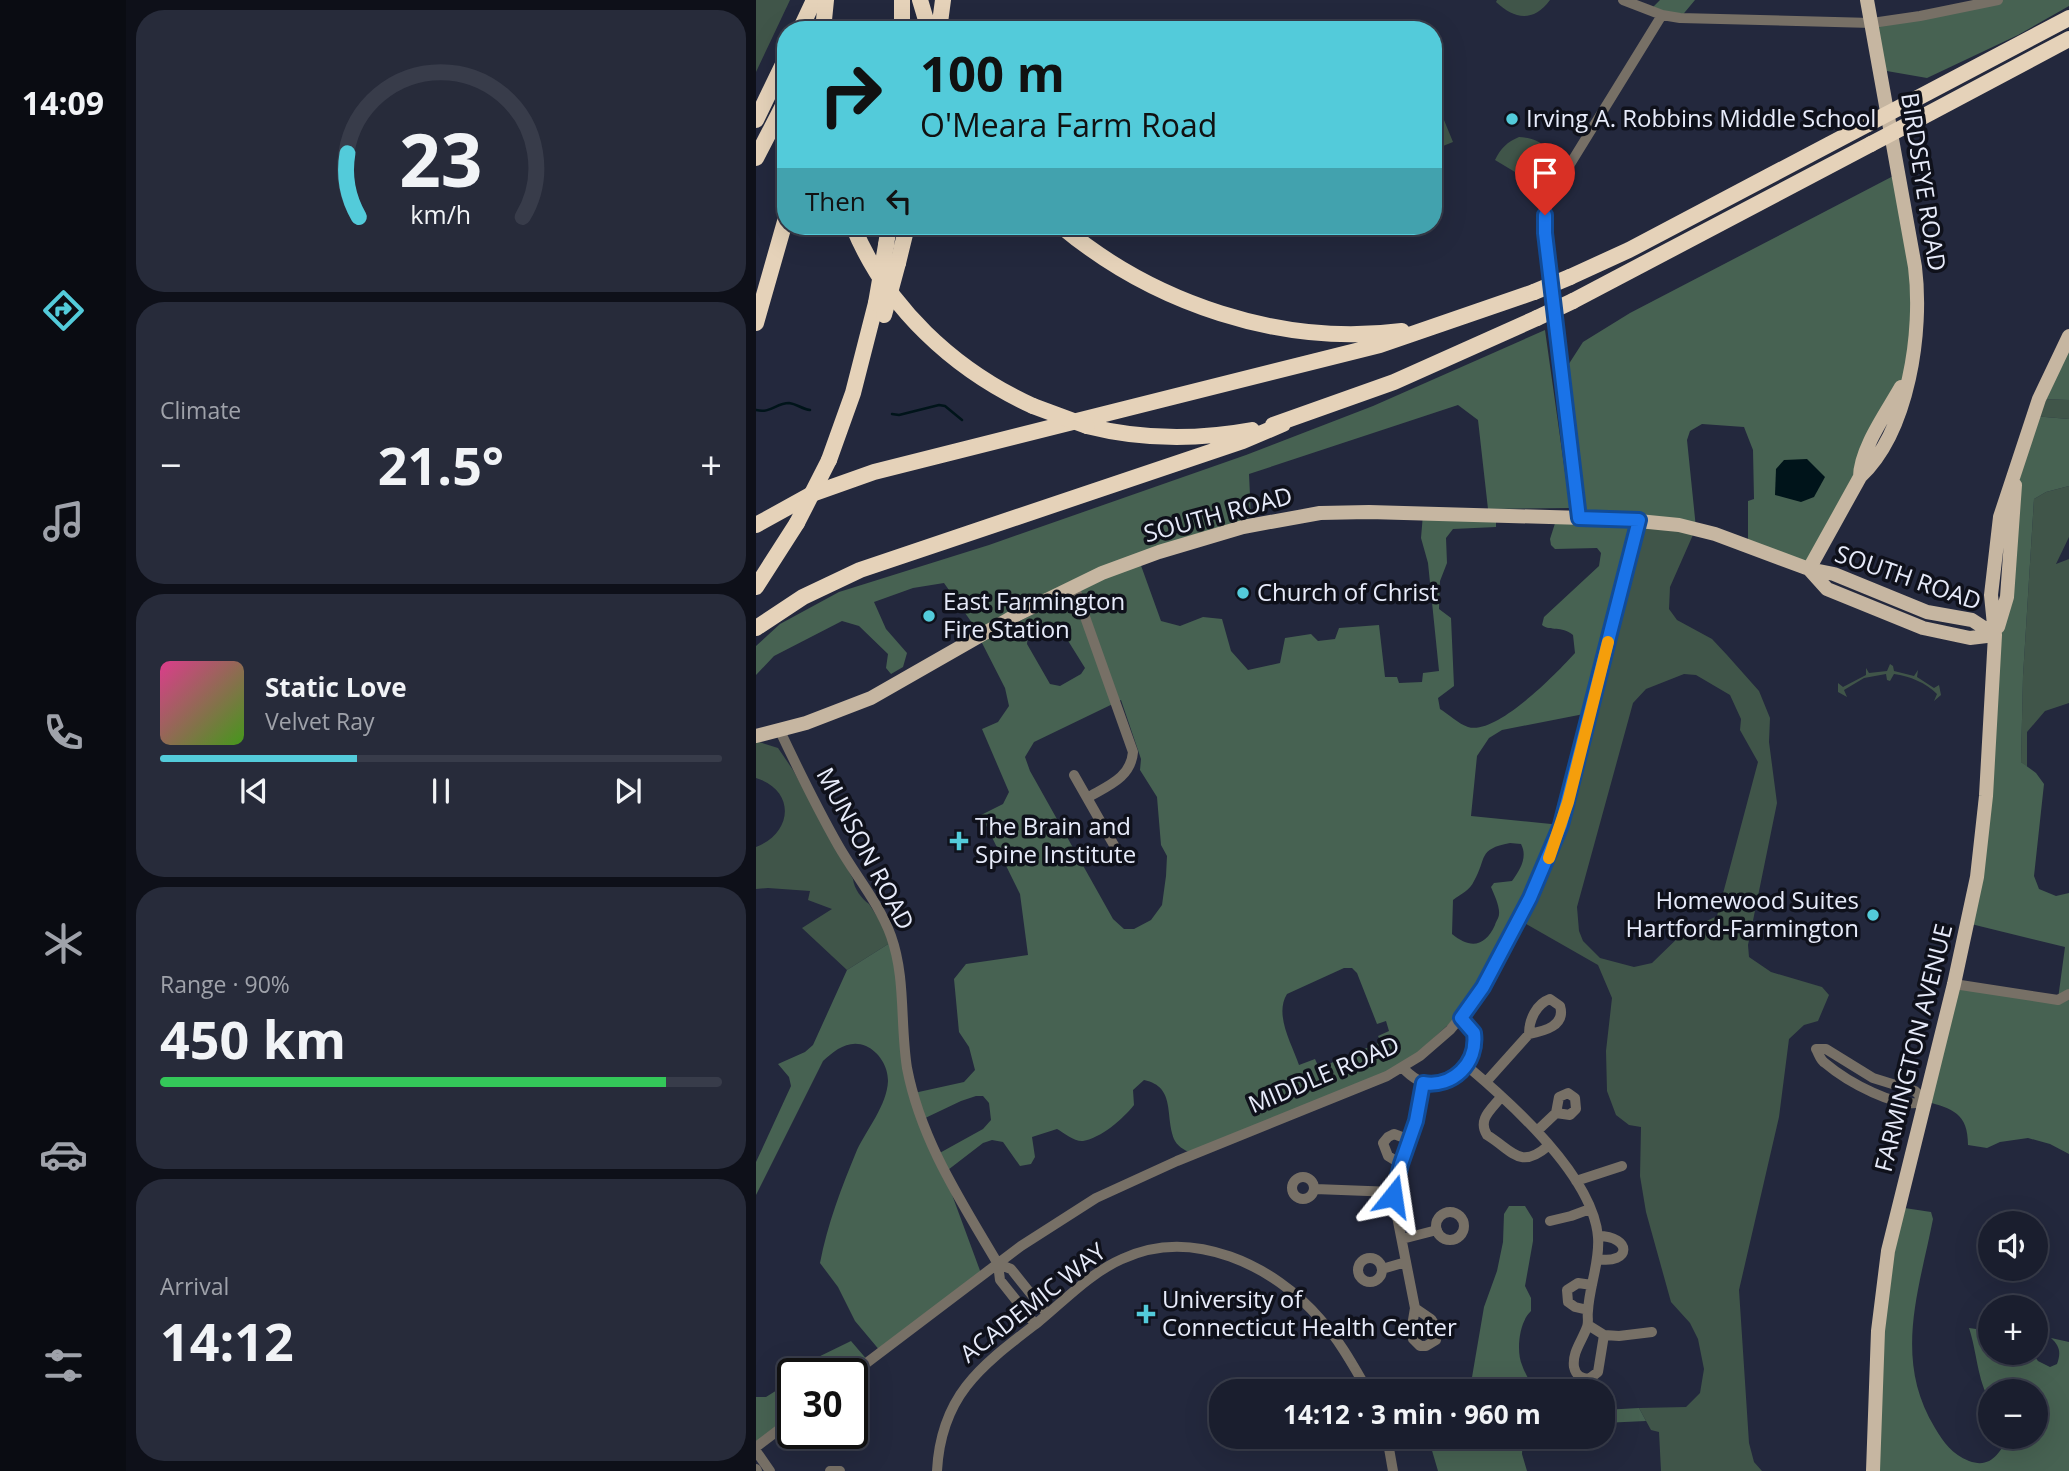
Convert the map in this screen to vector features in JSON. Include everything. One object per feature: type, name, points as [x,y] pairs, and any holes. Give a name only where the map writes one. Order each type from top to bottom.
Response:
[{"type":"highway","points":[[804,21],[814,0]]},
{"type":"highway","points":[[823,21],[827,0]]},
{"type":"highway","points":[[827,0],[830,21]]},
{"type":"highway","points":[[825,21],[834,0]]},
{"type":"highway","points":[[902,0],[902,21]]},
{"type":"highway","points":[[940,21],[943,0]]},
{"type":"highway","points":[[920,3],[926,21]]},
{"type":"highway","points":[[756,525],[813,494],[874,472],[1354,352],[1534,292],[1629,250],[2069,18]]},
{"type":"highway","points":[[756,628],[803,597],[860,570],[1243,441],[1418,373],[1573,301],[2069,39]]},
{"type":"highway","points":[[756,120],[777,77]]},
{"type":"highway","points":[[756,158],[777,117]]},
{"type":"highway","points":[[756,323],[781,235]]},
{"type":"highway","points":[[858,235],[880,278],[932,339],[984,380],[1032,406],[1087,426],[1121,433],[1171,438],[1228,434],[1283,424]]},
{"type":"highway","points":[[880,309],[888,235]]},
{"type":"highway","points":[[756,587],[797,523],[829,460],[898,263],[905,235]]},
{"type":"highway","points":[[1073,235],[1103,258],[1150,285],[1192,304],[1239,319],[1293,329],[1357,333],[1394,332],[1449,322]]},
{"type":"main road","name":"BIRDSEYE ROAD","points":[[1809,569],[1860,477],[1871,467],[1901,409],[1917,333],[1917,281],[1867,0]]},
{"type":"main road","name":"FARMINGTON AVENUE","points":[[1873,1471],[1876,1359],[1882,1289],[1895,1220],[1954,984],[1977,877],[1986,796],[1995,635],[1991,595],[1996,544],[2004,504],[2039,400],[2069,336]]},
{"type":"main road","name":"SOUTH ROAD","points":[[756,736],[826,717],[871,698],[989,629],[1074,586],[1121,566],[1187,543],[1298,515],[1369,512],[1579,518],[1639,520],[1696,528],[1809,569],[1834,574],[1927,612],[1972,620],[1995,635]]},
{"type":"street","points":[[1623,0],[1661,15],[1746,21],[1872,23],[1997,0]]},
{"type":"street","points":[[1579,518],[1545,215],[1556,187],[1661,15]]},
{"type":"street","name":"MIDDLE ROAD","points":[[868,1362],[1059,1221],[1118,1187],[1214,1145],[1372,1082],[1402,1067],[1436,1043],[1461,1018],[1475,1001],[1492,972],[1530,898],[1556,838],[1575,776],[1588,713],[1639,520]]},
{"type":"street","points":[[1074,586],[1133,752],[1133,761],[1125,775],[1087,798]]},
{"type":"street","name":"MUNSON ROAD","points":[[780,731],[838,845],[890,933],[900,978],[907,1065],[921,1120],[944,1172],[998,1264],[997,1274],[1000,1280],[1035,1324]]},
{"type":"street","points":[[1074,775],[1119,854]]},
{"type":"street","points":[[1954,984],[2058,1000],[2069,994]]},
{"type":"street","points":[[1402,1067],[1423,1083],[1438,1084],[1467,1066],[1472,1055],[1474,1033],[1461,1018]]},
{"type":"street","points":[[1486,1082],[1529,1034]]},
{"type":"street","points":[[1816,1049],[1826,1049],[1873,1078],[1915,1091],[1924,1101],[1909,1105],[1866,1089],[1822,1062],[1816,1049]]},
{"type":"street","points":[[1467,1066],[1537,1131],[1576,1181],[1590,1209],[1598,1236],[1597,1259],[1588,1325],[1577,1347],[1574,1366],[1581,1378],[1589,1379],[1598,1372],[1604,1335]]},
{"type":"street","points":[[1415,1308],[1394,1192],[1416,1121],[1423,1083]]},
{"type":"street","points":[[1501,1097],[1483,1120],[1483,1129],[1487,1135],[1524,1158],[1533,1157],[1548,1146]]},
{"type":"street","points":[[1537,1131],[1556,1113]]},
{"type":"street","points":[[1401,1164],[1388,1156],[1383,1143],[1388,1136],[1394,1134],[1410,1140]]},
{"type":"street","points":[[1576,1181],[1622,1166]]},
{"type":"street","points":[[1315,1189],[1394,1192]]},
{"type":"street","points":[[1550,1221],[1590,1209]]},
{"type":"street","points":[[1402,1239],[1437,1230]]},
{"type":"street","points":[[1597,1259],[1615,1261],[1622,1248],[1615,1238],[1598,1236]]},
{"type":"street","name":"ACADEMIC WAY","points":[[937,1471],[943,1432],[962,1389],[989,1361],[1105,1268],[1127,1256],[1152,1248],[1207,1249],[1254,1267],[1275,1279],[1301,1300],[1329,1329],[1360,1379]]},
{"type":"street","points":[[1382,1269],[1406,1262]]},
{"type":"street","name":"MUNSON ROAD","points":[[998,1264],[1014,1272],[1047,1314]]},
{"type":"street","points":[[1588,1310],[1568,1302],[1567,1290],[1578,1283],[1592,1285]]},
{"type":"street","points":[[1588,1325],[1604,1335],[1652,1332]]},
{"type":"street","points":[[770,1471],[756,1449],[777,1432]]},
{"type":"street","points":[[1389,1449],[1393,1471]]},
{"type":"street","points":[[830,1471],[840,1471]]},
{"type":"green space","points":[[756,0],[790,0],[780,21],[777,21],[777,28],[756,72]]},
{"type":"green space","points":[[1497,0],[1550,0],[1537,12],[1523,16],[1503,8]]},
{"type":"green space","points":[[1660,0],[1695,0],[1680,18],[1649,11]]},
{"type":"green space","points":[[1998,0],[2069,0],[2069,6],[2018,35],[1927,78],[1881,70],[1872,23]]},
{"type":"green space","points":[[1442,115],[1453,142],[1442,146]]},
{"type":"green space","points":[[1519,137],[1535,140],[1547,150],[1525,178],[1495,160],[1505,146]]},
{"type":"green space","points":[[1899,173],[1915,267],[1909,372],[1809,569],[1748,546],[1748,501],[1754,499],[1753,450],[1744,427],[1702,424],[1690,431],[1687,440],[1696,528],[1639,521],[1589,713],[1502,730],[1489,738],[1477,756],[1471,816],[1561,825],[1474,1001],[1402,1067],[1193,1154],[1175,1141],[1168,1104],[1161,1089],[1144,1080],[1133,1090],[1134,1105],[1118,1122],[1097,1136],[1080,1141],[1057,1129],[1032,1137],[1035,1157],[1031,1164],[1020,1166],[1003,1142],[992,1140],[983,1143],[944,1173],[982,1276],[881,1352],[855,1321],[838,1287],[820,1263],[846,1178],[887,1090],[886,1070],[879,1056],[866,1046],[854,1044],[837,1050],[823,1061],[756,1195],[756,1162],[791,1086],[789,1077],[778,1064],[805,1052],[813,1045],[847,970],[893,941],[914,1093],[964,1082],[975,1070],[969,1047],[959,1032],[954,979],[966,964],[1028,955],[1020,894],[981,815],[1003,804],[1009,792],[982,729],[998,722],[1009,706],[1005,688],[981,641],[1139,560],[1161,621],[1180,626],[1203,617],[1222,619],[1231,651],[1248,670],[1280,663],[1285,638],[1311,634],[1318,641],[1335,639],[1339,628],[1379,625],[1385,677],[1397,677],[1399,683],[1422,682],[1423,673],[1439,671],[1428,563],[1421,538],[1423,514],[1496,516],[1496,527],[1453,529],[1446,538],[1447,563],[1440,581],[1439,609],[1451,618],[1454,686],[1438,698],[1440,709],[1465,726],[1480,727],[1494,722],[1525,701],[1575,653],[1573,635],[1542,625],[1544,617],[1599,566],[1601,553],[1597,548],[1555,549],[1551,545],[1550,539],[1557,517],[1579,518],[1563,373],[1583,342],[1630,313]],"holes":[[[1049,623],[1057,623],[1085,668],[1081,674],[1060,686],[1050,684],[1027,644],[1028,636]],[[1121,700],[1141,759],[1140,770],[1157,797],[1161,845],[1167,856],[1162,905],[1151,920],[1134,929],[1124,929],[1113,919],[1030,771],[1025,757],[1034,742]],[[1521,844],[1524,854],[1522,863],[1512,881],[1494,883],[1491,887],[1499,917],[1487,938],[1471,944],[1452,934],[1453,900],[1472,884],[1484,856],[1500,845]],[[1344,968],[1352,968],[1357,973],[1377,1024],[1386,1021],[1389,1031],[1378,1036],[1381,1042],[1319,1068],[1315,1059],[1299,1065],[1283,1020],[1283,1002],[1287,994]],[[976,1096],[983,1096],[989,1103],[991,1120],[983,1129],[936,1155],[921,1120]]]},
{"type":"green space","points":[[1545,330],[1570,508],[1488,509],[1478,420],[1458,405],[1249,474],[1251,517],[1143,552],[977,630],[944,583],[913,588],[874,602],[886,629],[907,653],[903,667],[891,674],[886,668],[888,654],[859,626],[842,621],[774,656],[756,675],[756,646],[780,624],[839,592],[989,545],[1246,455],[1373,406]]},
{"type":"green space","points":[[2069,336],[2069,400],[2039,399]]},
{"type":"green space","points":[[2039,399],[2069,400],[2069,419],[2033,416]]},
{"type":"green space","points":[[2033,416],[2069,419],[2069,486],[2046,492],[2034,499],[2023,676],[2021,762],[2036,773],[2044,784],[2034,876],[2039,889],[2056,896],[2069,893],[2069,1154],[2050,1144],[2028,1138],[2000,1142],[1987,1148],[1968,1145],[1962,1119],[1951,1110],[1925,1101],[1954,984],[2058,999],[2065,947],[1967,923],[1995,635],[2014,504]]},
{"type":"green space","points":[[2069,486],[2069,537],[2056,564],[2069,559],[2069,703],[2045,711],[2027,732],[2027,767],[2021,762],[2023,676],[2034,499],[2046,492]]},
{"type":"green space","points":[[1639,520],[1696,528],[1670,587],[1669,609],[1677,620],[1712,639],[1727,655],[1759,691],[1770,718],[1769,742],[1777,803],[1748,945],[1749,957],[1771,972],[1822,987],[1829,995],[1818,1021],[1804,1025],[1789,1039],[1779,1117],[1739,1290],[1749,1443],[1754,1462],[1762,1471],[1661,1471],[1659,1432],[1651,1430],[1639,1408],[1686,1407],[1700,1393],[1704,1369],[1698,1339],[1690,1323],[1671,1302],[1646,1212],[1640,1176],[1641,1127],[1629,1125],[1616,1115],[1607,1091],[1606,1051],[1612,998],[1598,965],[1519,920],[1552,850]],"holes":[[[1684,674],[1696,675],[1730,695],[1741,719],[1740,730],[1758,762],[1717,916],[1684,932],[1652,963],[1634,967],[1600,958],[1583,941],[1579,931],[1577,907],[1633,703],[1646,689]]]},
{"type":"green space","points":[[1890,664],[1894,671],[1914,676],[1918,670],[1917,677],[1934,688],[1939,685],[1941,695],[1934,701],[1937,694],[1928,687],[1912,678],[1894,674],[1890,681],[1887,680],[1886,674],[1864,678],[1844,690],[1847,697],[1838,692],[1838,683],[1843,687],[1866,675],[1866,668],[1869,673],[1887,671]]},
{"type":"green space","points":[[756,741],[778,748],[793,770],[861,897],[869,904],[893,941],[847,970],[802,928],[832,909],[808,900],[810,891],[756,889],[756,847],[777,832],[785,812],[778,792],[756,778]]},
{"type":"green space","points":[[1509,1206],[1525,1206],[1533,1219],[1533,1241],[1525,1286],[1531,1298],[1531,1311],[1521,1329],[1519,1345],[1520,1359],[1528,1379],[1472,1379],[1484,1307],[1497,1271],[1503,1242],[1504,1214]]},
{"type":"green space","points":[[1898,1207],[1931,1212],[1933,1219],[1916,1299],[1912,1351],[1922,1402],[1938,1433],[1953,1451],[1977,1463],[1989,1461],[2002,1449],[2048,1449],[2048,1379],[1981,1379],[1969,1328],[1978,1329],[1978,1365],[2050,1367],[2057,1364],[2059,1353],[2051,1338],[2069,1342],[2069,1471],[1873,1471],[1876,1359]]},
{"type":"green space","points":[[851,1341],[866,1358],[816,1358]]},
{"type":"green space","points":[[777,1390],[777,1431],[756,1447],[756,1397],[766,1397]]},
{"type":"green space","points":[[1639,1408],[1646,1421],[1615,1422],[1615,1409]]},
{"type":"green space","points":[[1432,1449],[1522,1449],[1527,1471],[1438,1471]]},
{"type":"shaded area","points":[[1807,459],[1825,477],[1814,497],[1801,502],[1775,495],[1776,469],[1784,460]]},
{"type":"waterway","points":[[756,410],[765,411],[789,403],[810,410]]},
{"type":"waterway","points":[[892,414],[899,415],[939,405],[945,406],[962,420]]},
{"type":"slow traffic","points":[[1549,858],[1568,802],[1588,713],[1608,642]]},
{"type":"place","name":"Irving A. Robbins Middle School","points":[[1512,119]]},
{"type":"place","name":"Church of Christ","points":[[1243,593]]},
{"type":"place","name":"East Farmington Fire Station","points":[[929,616]]},
{"type":"place","name":"The Brain and Spine Institute","points":[[959,841]]},
{"type":"place","name":"Homewood Suites Hartford-Farmington","points":[[1873,915]]},
{"type":"place","name":"University of Connecticut Health Center","points":[[1146,1314]]},
{"type":"route","points":[[1393,1196],[1416,1121],[1423,1083],[1438,1084],[1458,1075],[1467,1066],[1474,1047],[1474,1033],[1461,1018],[1475,1001],[1492,972],[1552,850],[1575,776],[1588,713],[1639,520],[1579,518],[1545,215]]}]
